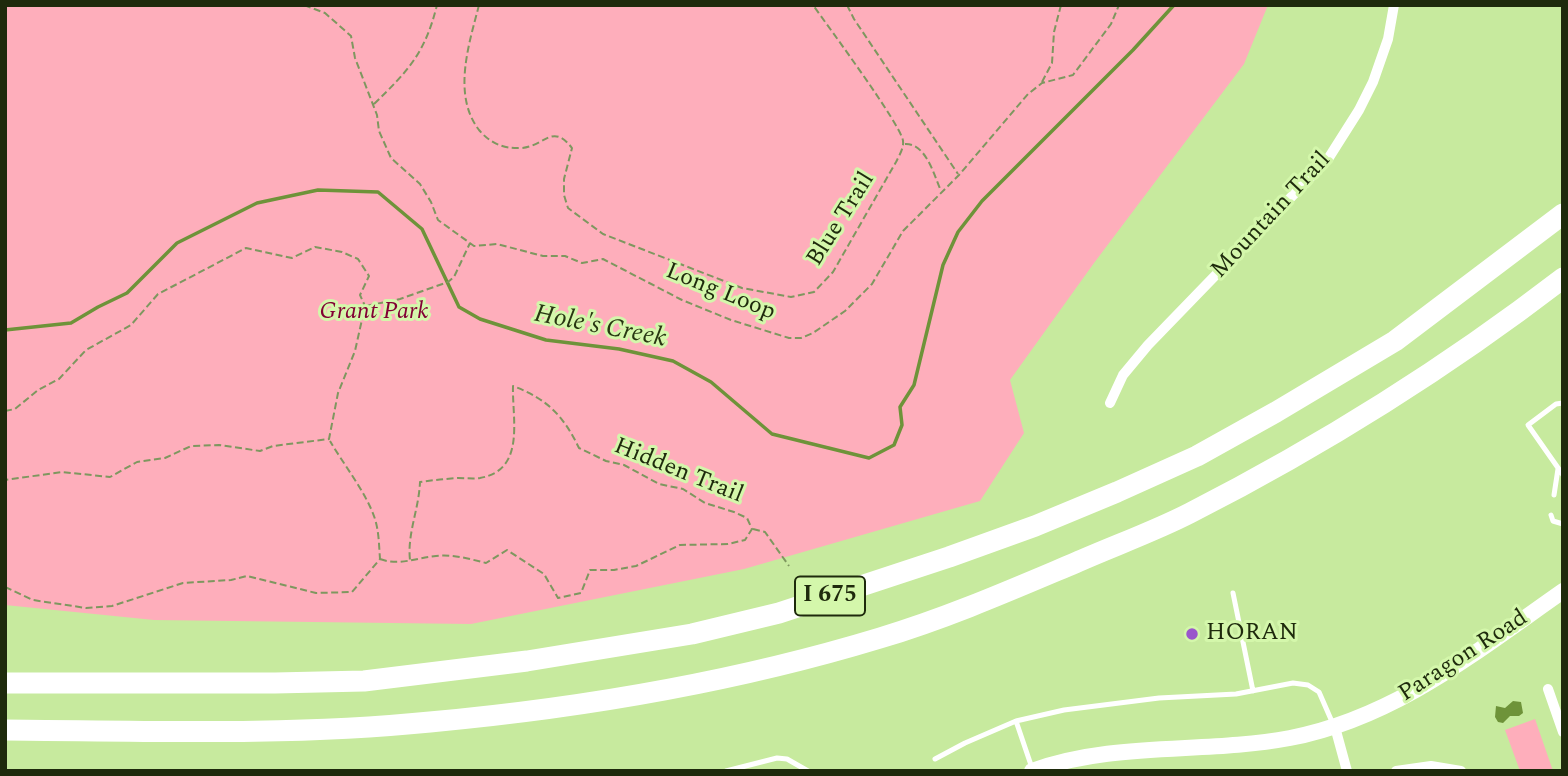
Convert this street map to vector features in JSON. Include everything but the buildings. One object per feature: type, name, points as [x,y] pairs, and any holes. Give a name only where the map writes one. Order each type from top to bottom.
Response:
[{"type":"highway","name":"I 675","points":[[5,683],[364,681],[540,659],[692,634],[779,613],[1035,526],[1197,456],[1395,341],[1563,214]]},
{"type":"highway","name":"I 675","points":[[5,730],[292,730],[429,723],[666,689],[770,668],[882,637],[983,603],[1186,516],[1395,397],[1514,316],[1563,278]]},
{"type":"street","name":"Mountain Trail","points":[[1110,403],[1123,375],[1148,345],[1328,159],[1349,128],[1373,82],[1382,58],[1394,5]]},
{"type":"street","name":"Paragon Road","points":[[1033,771],[1074,758],[1263,742],[1335,727],[1394,704],[1430,684],[1563,591]]},
{"type":"street","points":[[1548,688],[1563,732]]},
{"type":"street","points":[[1335,727],[1347,771]]},
{"type":"street","points":[[1396,771],[1461,771]]},
{"type":"lane","points":[[1563,403],[1556,404],[1528,425],[1563,475]]},
{"type":"lane","points":[[1554,495],[1558,469]]},
{"type":"lane","points":[[1550,515],[1553,522],[1563,524]]},
{"type":"lane","points":[[1233,593],[1253,691]]},
{"type":"lane","points":[[935,760],[965,743],[1016,721],[1065,710],[1151,698],[1253,691],[1293,683],[1308,685],[1319,692],[1335,727]]},
{"type":"lane","points":[[1016,721],[1033,771]]},
{"type":"lane","points":[[726,771],[777,758],[788,759],[808,771]]},
{"type":"path","points":[[304,5],[325,13],[351,36],[355,58],[377,115],[379,131],[391,158],[420,184],[438,220],[470,243],[454,278],[448,282],[400,299],[365,306]]},
{"type":"path","points":[[373,104],[406,73],[429,35],[437,5]]},
{"type":"path","name":"Blue Trail","points":[[479,5],[469,47],[465,98],[470,118],[487,140],[506,148],[525,148],[555,135],[564,138],[572,148],[564,179],[564,195],[568,208],[603,233],[742,288],[791,298],[814,292],[833,272],[904,144]]},
{"type":"path","points":[[813,5],[886,111],[904,144],[911,144],[921,150],[942,191]]},
{"type":"path","points":[[848,5],[854,19],[959,175]]},
{"type":"path","points":[[1042,83],[1052,63],[1054,32],[1061,5]]},
{"type":"path","name":"Long Loop","points":[[470,243],[474,246],[497,244],[543,256],[565,256],[582,263],[603,259],[682,299],[731,320],[789,338],[801,338],[845,312],[872,284],[903,231],[959,175],[1028,94],[1042,83],[1073,75],[1111,24],[1119,5]]},
{"type":"path","points":[[5,411],[15,409],[38,390],[59,379],[86,350],[131,325],[158,294],[246,248],[292,258],[315,247],[342,252],[358,259],[369,276],[360,295],[365,306],[355,351],[338,393],[329,439],[374,517],[380,559],[352,593],[316,593],[247,576],[231,580],[183,583],[112,606],[86,608],[33,600],[5,587]]},
{"type":"path","name":"Hidden Trail","points":[[380,559],[391,563],[410,560],[437,555],[486,563],[507,550],[544,574],[558,598],[580,593],[590,570],[636,566],[680,545],[728,544],[745,540],[752,529],[747,518],[705,503],[683,489],[659,484],[624,465],[606,461],[579,448],[567,424],[536,394],[513,386],[513,449],[502,470],[483,478],[420,482],[416,514],[409,537],[410,560]]},
{"type":"path","points":[[5,480],[62,472],[110,477],[137,462],[165,458],[191,446],[219,445],[260,451],[273,446],[329,439]]},
{"type":"path","points":[[752,529],[765,532],[789,566]]},
{"type":"green space","name":"Grant Park","points":[[5,5],[1268,5],[1244,64],[1094,263],[1010,380],[1024,433],[980,501],[744,569],[471,624],[154,620],[5,605]]},
{"type":"green space","points":[[1535,719],[1553,771],[1520,771],[1505,730]]},
{"type":"shaded area","points":[[1513,701],[1521,702],[1523,713],[1510,716],[1503,723],[1498,722],[1495,717],[1496,706],[1505,708]]},
{"type":"waterway","name":"Hole's Creek","points":[[5,330],[71,323],[127,293],[177,243],[257,203],[318,190],[378,192],[422,229],[459,307],[480,319],[546,340],[619,349],[673,361],[711,382],[772,434],[869,458],[894,445],[902,425],[900,407],[914,385],[943,265],[958,232],[982,201],[1133,50],[1174,5]]},
{"type":"place","name":"HORAN","points":[[1192,634]]}]
